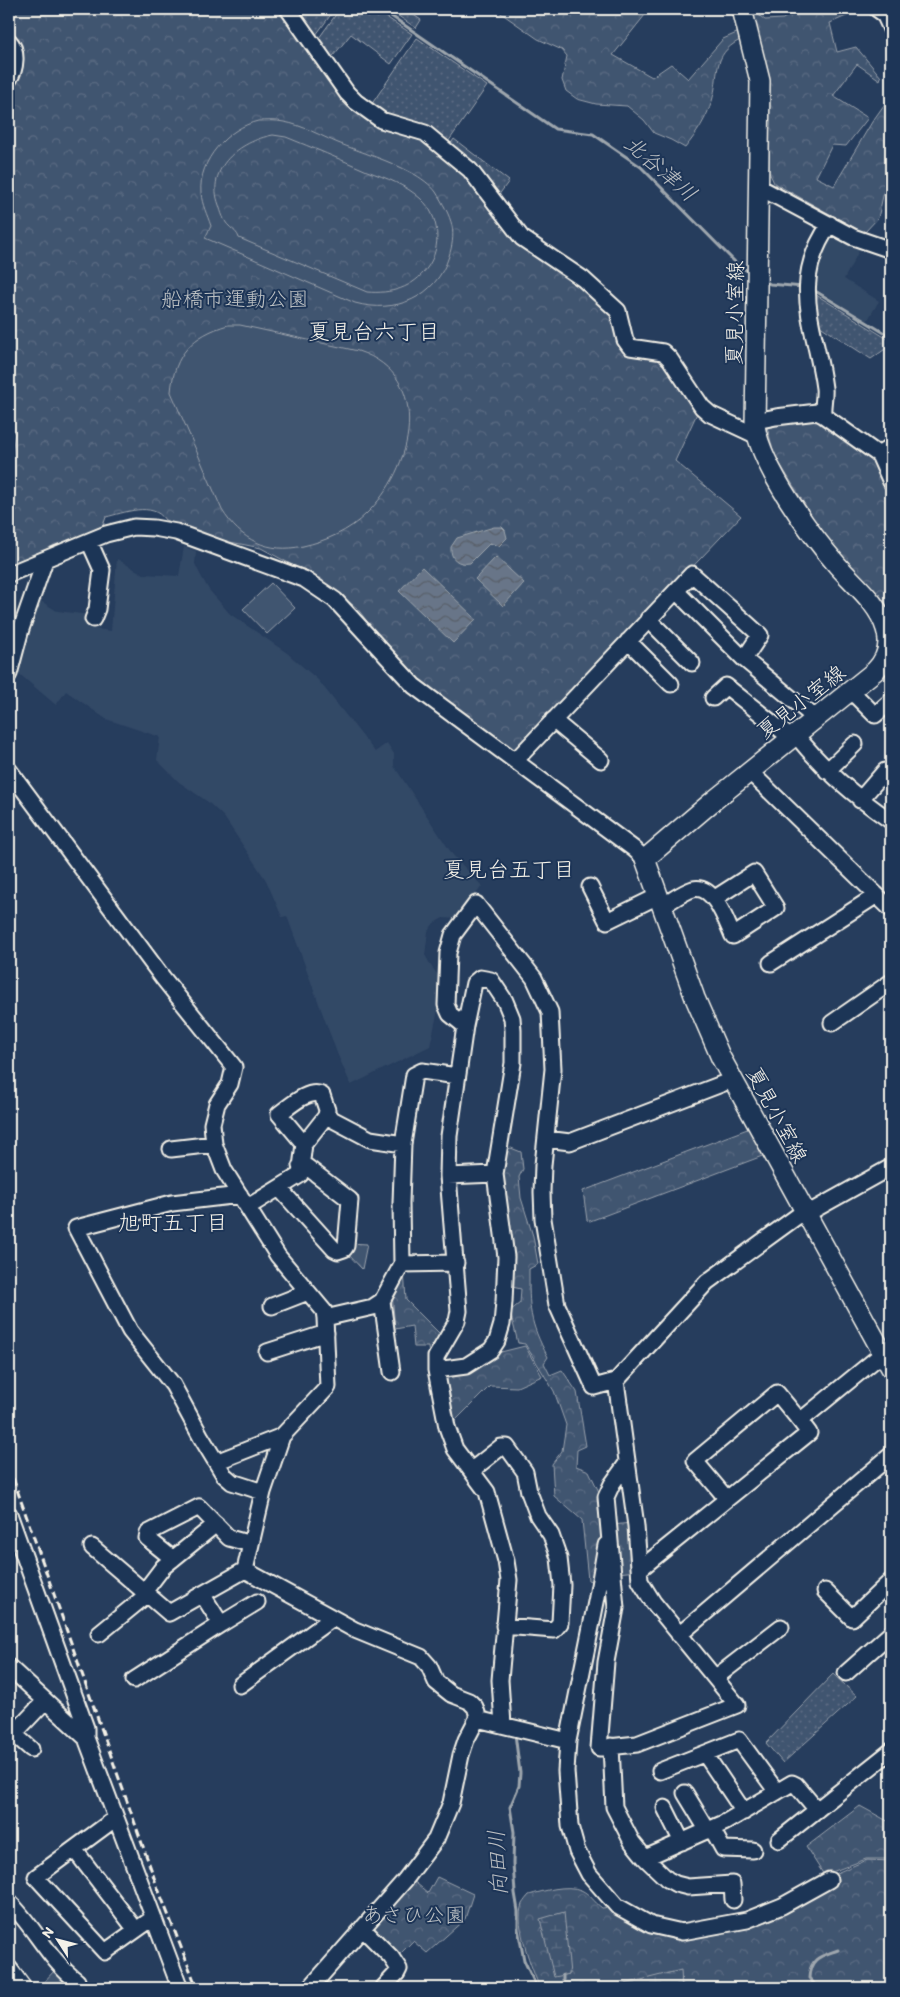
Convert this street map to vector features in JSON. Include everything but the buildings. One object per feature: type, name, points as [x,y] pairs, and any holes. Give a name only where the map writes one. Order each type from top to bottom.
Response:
[{"type":"main road","name":"夏見小室線","points":[[742,9],[760,81],[756,429],[770,469],[825,551],[878,611],[890,640],[885,657],[879,666],[645,859],[705,1024],[732,1080],[887,1361]]},
{"type":"street","points":[[288,9],[347,93],[356,102],[381,120],[419,129],[470,170],[522,238],[583,280],[618,311],[625,340],[630,347],[663,352],[670,359],[702,408],[710,414],[756,429],[818,412],[885,451],[891,482]]},
{"type":"street","points":[[878,9],[884,14],[891,29]]},
{"type":"street","points":[[9,41],[15,49],[14,62],[9,79]]},
{"type":"street","points":[[759,187],[853,236],[891,250]]},
{"type":"street","points":[[824,415],[822,406],[824,390],[813,338],[806,287],[813,257],[824,232],[830,224]]},
{"type":"street","points":[[9,574],[106,534],[134,527],[154,528],[195,539],[304,579],[321,589],[340,605],[414,686],[645,859]]},
{"type":"street","points":[[89,541],[102,570],[97,609],[93,619]]},
{"type":"street","points":[[9,674],[21,629],[46,560]]},
{"type":"street","points":[[516,761],[692,574],[760,635],[744,660]]},
{"type":"street","points":[[676,591],[744,660],[809,714],[817,717]]},
{"type":"street","points":[[648,620],[692,663]]},
{"type":"street","points":[[628,641],[671,684]]},
{"type":"street","points":[[713,698],[726,686],[793,736],[827,771],[860,800],[891,821]]},
{"type":"street","points":[[851,691],[875,714],[891,701]]},
{"type":"street","points":[[553,720],[601,760]]},
{"type":"street","points":[[827,771],[855,744]]},
{"type":"street","points":[[9,770],[163,978],[234,1066],[230,1084],[218,1104],[212,1124],[214,1144],[224,1170],[278,1256],[324,1311],[326,1326],[328,1387],[282,1436],[263,1492],[245,1570],[169,1613],[92,1547]]},
{"type":"street","points":[[750,771],[891,909]]},
{"type":"street","points":[[860,800],[885,771]]},
{"type":"street","points":[[590,887],[607,921],[694,889],[705,890],[714,898]]},
{"type":"street","points":[[770,963],[876,895]]},
{"type":"street","points":[[465,1026],[450,1014],[446,1005],[448,952],[453,934],[476,904],[534,978],[550,1012],[553,1069],[542,1201],[550,1271],[557,1305],[594,1387],[616,1380],[707,1282],[799,1215],[843,1195],[891,1167]]},
{"type":"street","points":[[436,1370],[466,1366],[491,1350],[497,1341],[504,1309],[506,1257],[495,1174],[512,1072],[514,1049],[512,1018],[506,1001],[491,980],[480,978],[474,982],[465,1026],[449,1136],[448,1176],[459,1311],[457,1321],[436,1357],[436,1370],[447,1427],[455,1449],[487,1492],[506,1561],[509,1580],[500,1680],[502,1725]]},
{"type":"street","points":[[832,1023],[891,982]]},
{"type":"street","points":[[267,1352],[373,1307],[382,1301],[402,1264],[401,1203],[403,1144],[414,1076],[422,1071],[457,1076]]},
{"type":"street","points":[[546,1139],[570,1142],[732,1080]]},
{"type":"street","points":[[263,1492],[232,1482],[224,1474],[173,1384],[130,1331],[76,1228],[172,1203],[244,1201],[279,1188],[300,1175],[304,1144],[326,1116],[327,1110],[322,1095],[318,1092],[311,1093],[279,1114],[304,1144]]},
{"type":"street","points":[[326,1116],[370,1139],[403,1144]]},
{"type":"street","points":[[171,1149],[214,1144]]},
{"type":"street","points":[[279,1188],[334,1249],[338,1251],[344,1249],[346,1246],[350,1200],[307,1167],[300,1166]]},
{"type":"street","points":[[448,1176],[495,1174]]},
{"type":"street","points":[[402,1264],[456,1263]]},
{"type":"street","points":[[272,1306],[308,1292]]},
{"type":"street","points":[[382,1301],[392,1372]]},
{"type":"street","points":[[800,1421],[887,1361]]},
{"type":"street","points":[[616,1380],[627,1463],[640,1569],[640,1582],[679,1635],[737,1705],[637,1744],[599,1748],[606,1662],[616,1608],[606,1497],[612,1484],[627,1463]]},
{"type":"street","points":[[640,1569],[727,1499],[809,1433],[777,1394],[695,1461],[727,1499]]},
{"type":"street","points":[[216,1462],[282,1436]]},
{"type":"street","points":[[472,1470],[501,1447],[507,1447],[524,1472],[538,1516],[551,1535],[559,1558],[562,1585],[560,1623],[554,1630],[504,1626]]},
{"type":"street","points":[[679,1635],[891,1455]]},
{"type":"street","points":[[173,1558],[147,1538],[148,1533],[199,1507],[229,1538],[251,1544]]},
{"type":"street","points":[[9,1514],[86,1728],[86,1738],[180,1988]]},
{"type":"street","points":[[99,1634],[146,1593],[163,1567],[216,1524]]},
{"type":"street","points":[[610,1537],[606,1546],[568,1741],[566,1771],[570,1826],[577,1851],[589,1874],[612,1900],[636,1918],[651,1925],[682,1932],[739,1922],[782,1906],[829,1880]]},
{"type":"street","points":[[245,1570],[355,1630],[421,1657],[429,1666],[436,1682],[443,1689],[469,1701],[475,1707],[477,1719],[466,1740],[451,1803],[436,1839],[405,1880],[310,1988]]},
{"type":"street","points":[[825,1591],[852,1618],[891,1582]]},
{"type":"street","points":[[202,1594],[221,1624]]},
{"type":"street","points":[[134,1680],[257,1602]]},
{"type":"street","points":[[240,1686],[330,1620],[331,1617]]},
{"type":"street","points":[[714,1678],[781,1627]]},
{"type":"street","points":[[846,1673],[891,1633]]},
{"type":"street","points":[[9,1668],[86,1738]]},
{"type":"street","points":[[31,1749],[11,1737],[45,1701]]},
{"type":"street","points":[[477,1719],[568,1741]]},
{"type":"street","points":[[660,1771],[739,1740],[777,1792]]},
{"type":"street","points":[[611,1746],[614,1807],[632,1842],[645,1858],[667,1879],[688,1887],[732,1884],[733,1900]]},
{"type":"street","points":[[779,1840],[891,1751]]},
{"type":"street","points":[[705,1754],[744,1812]]},
{"type":"street","points":[[645,1858],[710,1830],[792,1783],[796,1785],[817,1810]]},
{"type":"street","points":[[685,1793],[723,1849],[753,1850]]},
{"type":"street","points":[[665,1808],[682,1842]]},
{"type":"street","points":[[116,1818],[36,1877],[105,1952],[153,1918]]},
{"type":"street","points":[[74,1849],[136,1930]]},
{"type":"street","points":[[9,1902],[27,1920],[64,1971],[77,1981],[76,1988]]},
{"type":"street","points":[[362,1928],[391,1956],[398,1969],[397,1973],[383,1988]]},
{"type":"street","points":[[9,1968],[24,1988]]},
{"type":"shaded area","points":[[834,234],[861,247],[844,279],[879,301],[867,321],[813,287],[823,254]]},
{"type":"shaded area","points":[[184,547],[196,551],[195,564],[201,576],[209,590],[230,614],[287,653],[318,680],[375,752],[387,743],[394,754],[394,766],[452,854],[482,886],[458,919],[443,918],[434,923],[428,931],[425,955],[444,983],[430,1046],[351,1085],[337,1053],[287,916],[282,917],[266,880],[224,817],[208,802],[179,782],[157,760],[160,737],[106,719],[66,691],[56,705],[17,672],[27,632],[39,600],[57,611],[90,615],[88,628],[111,631],[117,559],[143,574],[179,576]]},
{"type":"green space","name":"船橋市運動公園","points":[[9,9],[284,9],[342,96],[437,144],[551,260],[614,313],[621,338],[657,352],[699,409],[675,461],[741,516],[517,751],[431,690],[407,668],[378,636],[357,608],[320,580],[261,548],[220,540],[165,520],[160,514],[153,511],[137,510],[106,517],[103,526],[9,565],[9,476],[15,432],[9,431],[9,88],[17,72],[20,43],[9,34]]},
{"type":"green space","points":[[292,9],[335,9],[313,39]]},
{"type":"green space","points":[[340,9],[374,9],[412,34],[391,64],[351,34],[329,61],[316,42]]},
{"type":"green space","points":[[388,9],[405,9],[421,20],[416,28]]},
{"type":"green space","points":[[495,9],[648,9],[613,55],[652,77],[671,64],[688,79],[723,39],[739,32],[740,40],[725,52],[721,59],[710,108],[701,126],[685,148],[654,133],[644,120],[627,106],[596,104],[577,99],[566,91],[562,80],[567,56],[562,50],[538,39]]},
{"type":"green space","points":[[751,9],[765,20],[783,19],[796,9],[863,9],[830,23],[837,52],[856,47],[881,77],[880,80],[857,64],[833,96],[868,118],[846,146],[832,145],[816,177],[834,186],[872,122],[891,95],[891,161],[878,218],[864,233],[774,183],[769,172],[770,84]]},
{"type":"green space","points":[[417,38],[487,86],[446,145],[381,117],[371,105]]},
{"type":"green space","points":[[258,121],[281,121],[298,126],[394,165],[415,175],[428,184],[436,192],[446,209],[453,230],[449,256],[443,271],[434,283],[424,292],[399,304],[370,306],[355,303],[205,238],[211,226],[201,193],[204,169],[217,147],[226,138],[247,125]],"holes":[[[273,135],[286,137],[396,182],[421,199],[432,214],[437,232],[437,242],[432,260],[421,275],[408,285],[393,291],[367,292],[239,238],[227,224],[219,205],[216,192],[217,179],[221,168],[228,158],[249,143]]]},
{"type":"green space","points":[[454,139],[509,181],[498,196],[449,146]]},
{"type":"green space","points":[[813,293],[891,341],[891,345],[871,359],[817,324]]},
{"type":"green space","points":[[228,325],[240,325],[358,351],[382,363],[398,381],[407,402],[408,425],[404,450],[395,473],[382,495],[366,514],[345,530],[312,544],[279,548],[267,546],[247,537],[237,529],[222,510],[171,392],[176,367],[188,348],[205,334]]},
{"type":"green space","points":[[817,416],[874,456],[891,490],[891,615],[816,523],[774,454],[766,423]]},
{"type":"green space","points":[[271,583],[295,608],[267,634],[243,609]]},
{"type":"green space","points":[[750,1128],[765,1155],[590,1221],[587,1220],[583,1191]]},
{"type":"green space","points":[[511,1148],[521,1152],[523,1169],[519,1177],[521,1198],[533,1236],[538,1264],[529,1269],[531,1315],[537,1334],[548,1357],[544,1363],[550,1375],[562,1370],[577,1392],[586,1446],[577,1450],[576,1466],[589,1471],[600,1494],[607,1537],[593,1582],[588,1580],[582,1520],[554,1496],[552,1464],[562,1451],[566,1425],[554,1391],[525,1344],[518,1343],[510,1311],[520,1303],[521,1289],[508,1286],[497,1179],[502,1151]]},
{"type":"green space","points":[[349,1243],[367,1244],[362,1269],[348,1254]]},
{"type":"green space","points":[[404,1270],[406,1300],[441,1335],[430,1365],[428,1347],[414,1347],[412,1326],[395,1329],[392,1293]]},
{"type":"green space","points":[[525,1346],[542,1376],[517,1387],[490,1386],[454,1422],[446,1392],[447,1380],[450,1374],[493,1354]]},
{"type":"green space","points":[[631,1523],[636,1571],[618,1573],[613,1525]]},
{"type":"green space","points":[[833,1674],[857,1696],[783,1763],[766,1743]]},
{"type":"green space","points":[[860,1806],[891,1823],[891,1859],[866,1859],[824,1875],[806,1847]]},
{"type":"green space","points":[[867,1860],[891,1861],[891,1988],[540,1988],[522,1935],[520,1913],[522,1904],[529,1895],[548,1890],[575,1888],[581,1890],[602,1908],[612,1907],[653,1929],[749,1923],[827,1877]]},
{"type":"green space","name":"あさひ公園","points":[[437,1877],[473,1894],[465,1919],[427,1953],[413,1941],[399,1955],[370,1927],[411,1879],[428,1893]]},
{"type":"green space","points":[[564,1912],[570,1974],[554,1977],[540,1919]]},
{"type":"green space","points":[[56,1969],[69,1982],[71,1988],[38,1988]]},
{"type":"green space","points":[[681,1970],[682,1988],[609,1988]]},
{"type":"water","points":[[494,527],[502,527],[505,530],[507,538],[499,546],[490,543],[470,563],[458,562],[453,558],[451,547],[457,538]]},
{"type":"water","points":[[496,557],[524,583],[503,606],[475,579]]},
{"type":"water","points":[[422,567],[476,619],[453,643],[399,591]]},
{"type":"waterway","name":"北谷津川","points":[[381,9],[555,129],[593,134],[641,167],[739,266],[751,273]]},
{"type":"waterway","name":"北谷津川","points":[[763,280],[770,284],[803,287]]},
{"type":"waterway","name":"北谷津川","points":[[812,289],[891,337]]},
{"type":"waterway","name":"向田川","points":[[515,1734],[520,1773],[519,1786],[510,1807],[514,1832],[513,1863],[518,1929],[524,1960],[537,1988]]},
{"type":"waterway","points":[[818,1988],[809,1978],[814,1961],[838,1950]]},
{"type":"waterway","points":[[563,1975],[563,1980]]},
{"type":"railway","points":[[9,1467],[157,1886],[197,1988]]},
{"type":"district","name":"夏見台六丁目","points":[[374,331]]},
{"type":"district","name":"夏見台五丁目","points":[[509,869]]},
{"type":"district","name":"旭町五丁目","points":[[173,1222]]}]
